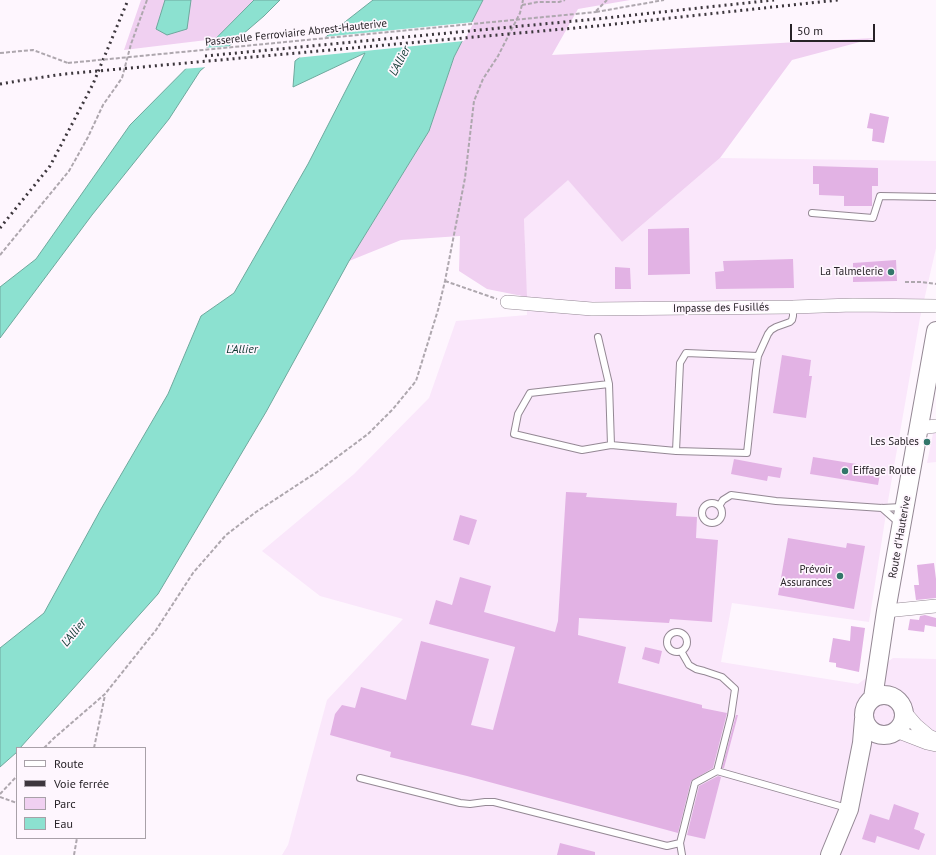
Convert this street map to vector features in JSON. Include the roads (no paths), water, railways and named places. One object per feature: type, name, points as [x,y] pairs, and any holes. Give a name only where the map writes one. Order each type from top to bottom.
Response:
[{"type":"main road","name":"Route d'Hauterive","points":[[873,698],[885,618],[905,507],[927,427],[936,331]]},
{"type":"main road","name":"Route d'Hauterive","points":[[885,618],[888,679],[894,696]]},
{"type":"main road","points":[[830,855],[850,804],[861,769],[874,748],[900,727],[903,722],[904,711],[902,704],[894,696],[883,694],[877,695],[868,702],[865,707],[862,743],[850,804]]},
{"type":"main road","points":[[864,719],[871,730],[876,733],[882,735],[892,733]]},
{"type":"street","name":"Impasse des Fusillés","points":[[507,302],[592,309],[853,305],[936,306]]},
{"type":"street","points":[[885,618],[936,606]]},
{"type":"street","points":[[904,711],[928,736],[936,739]]},
{"type":"street","points":[[892,733],[927,744],[936,745]]},
{"type":"lane","points":[[812,213],[873,218],[880,196],[936,197]]},
{"type":"lane","points":[[610,384],[530,393],[518,414],[514,434],[582,450],[611,445],[676,451],[747,453],[758,356],[771,330],[792,320],[793,307]]},
{"type":"lane","points":[[598,338],[610,384],[611,445]]},
{"type":"lane","points":[[676,451],[680,363],[686,353],[758,356]]},
{"type":"lane","points":[[719,506],[723,500],[731,495],[776,501],[882,508],[905,507]]},
{"type":"lane","points":[[882,508],[902,525]]},
{"type":"lane","points":[[681,651],[689,665],[696,669],[722,677],[735,689],[731,716],[717,771]]},
{"type":"lane","points":[[682,855],[680,843],[695,783],[717,771],[850,804]]},
{"type":"lane","points":[[360,778],[460,803],[470,804],[494,802],[667,846],[680,843]]},
{"type":"water","points":[[165,0],[191,0],[187,29],[167,35],[156,29]]},
{"type":"water","points":[[254,0],[280,0],[264,16],[200,71],[169,119],[92,215],[0,338],[0,287],[36,259],[130,125]]},
{"type":"water","name":"L'Allier","points":[[373,0],[483,0],[454,57],[429,131],[349,261],[266,412],[158,594],[21,747],[16,747],[16,753],[0,767],[0,648],[44,613],[101,509],[168,394],[201,316],[234,293],[308,164],[365,53],[293,87],[295,61]]},
{"type":"railway","points":[[0,228],[50,166],[93,84],[128,0]]},
{"type":"railway","points":[[205,56],[596,19],[774,0]]},
{"type":"railway","points":[[0,84],[64,74],[597,26],[838,0]]},
{"type":"place","name":"La Talmelerie","points":[[891,272]]},
{"type":"place","name":"Les Sables","points":[[927,442]]},
{"type":"place","name":"Eiffage Route","points":[[845,471]]},
{"type":"place","name":"Prévoir Assurances","points":[[840,576]]}]
